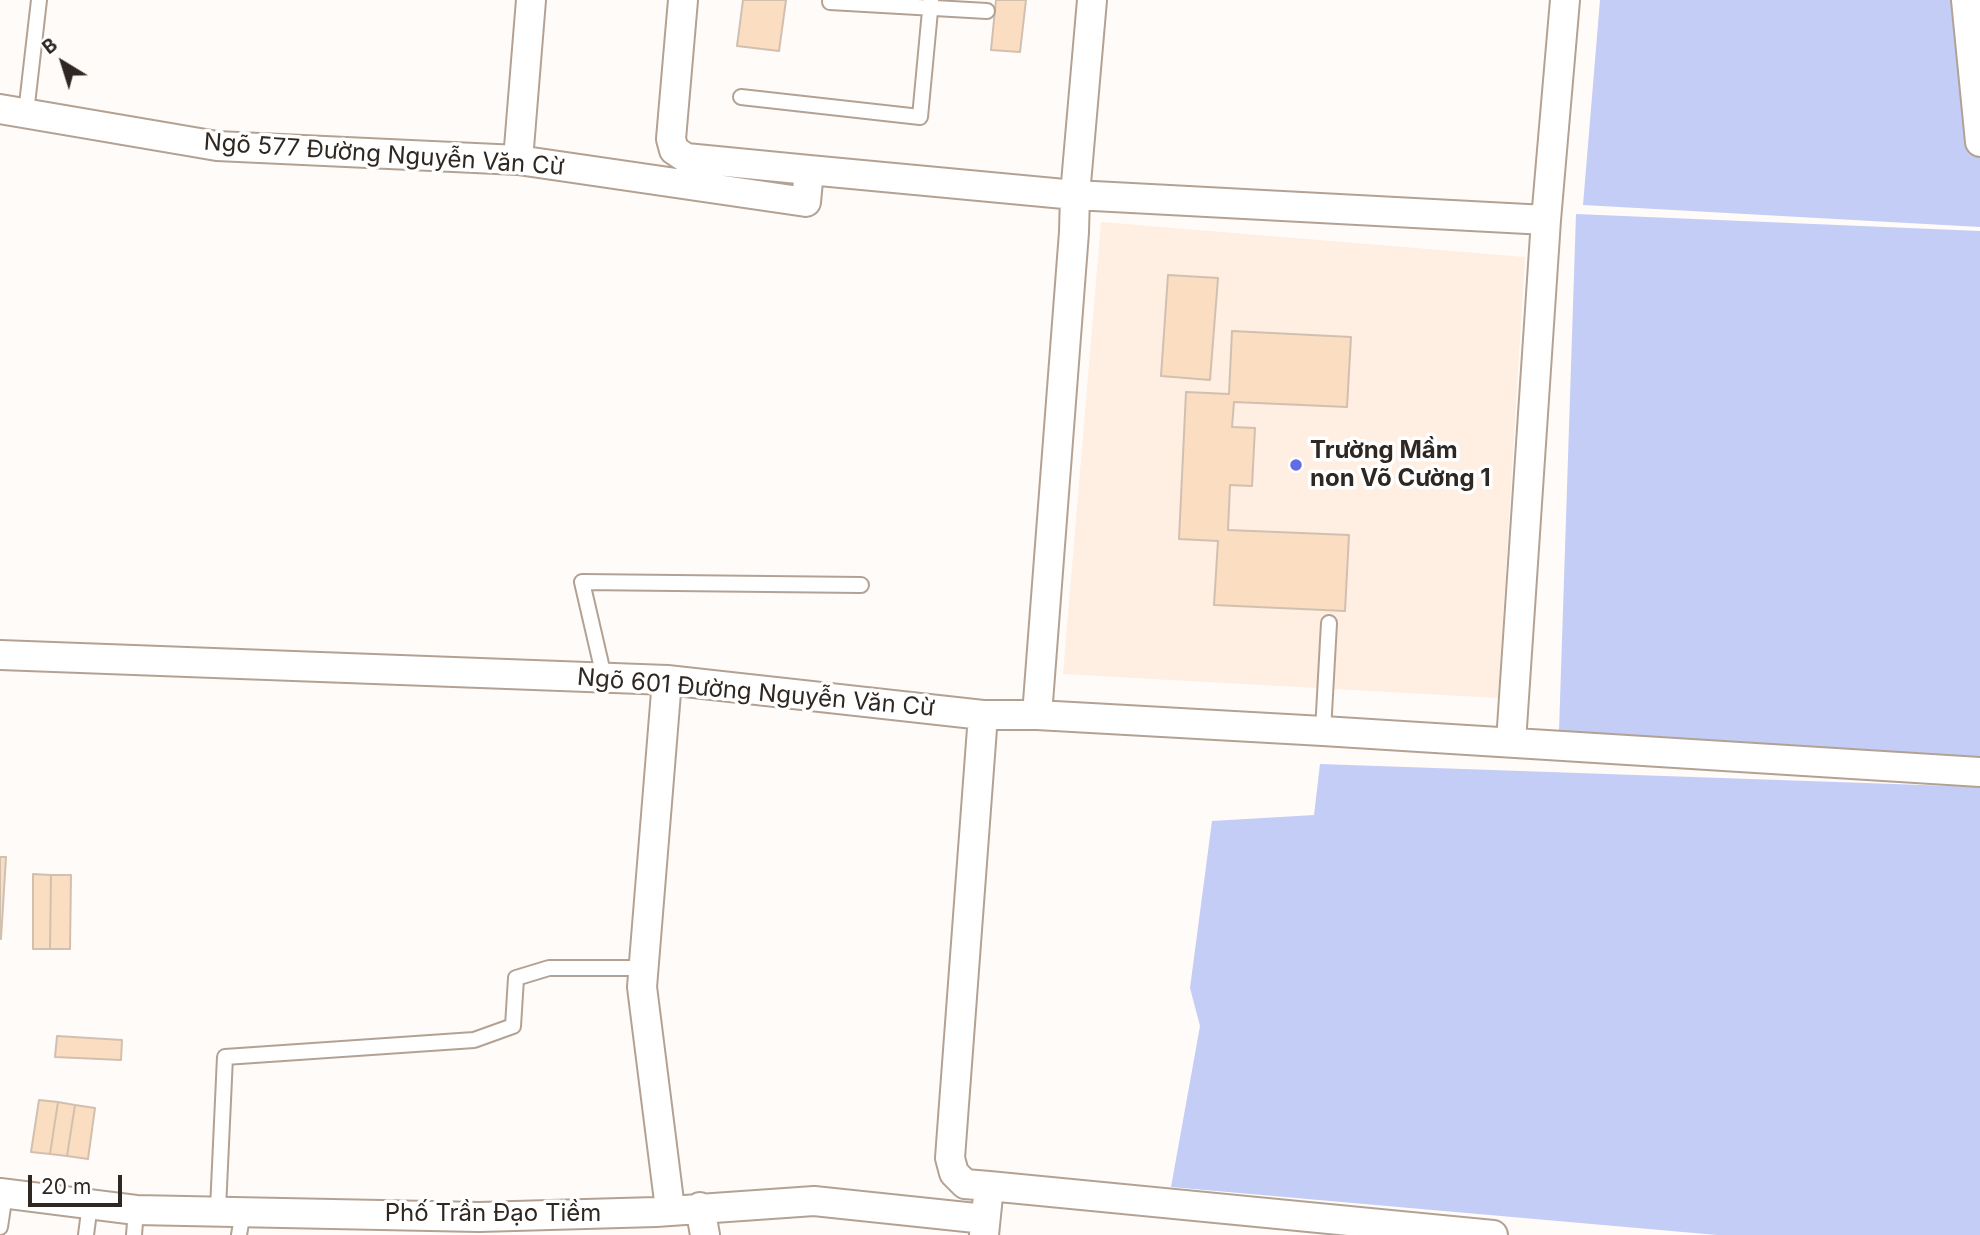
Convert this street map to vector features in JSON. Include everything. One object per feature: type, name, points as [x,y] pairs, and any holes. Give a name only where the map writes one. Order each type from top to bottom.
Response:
[{"type":"street","points":[[518,160],[531,0]]},
{"type":"street","points":[[682,0],[671,139],[674,150],[686,158],[1074,195],[1546,220]]},
{"type":"street","points":[[1037,715],[1074,232],[1074,195],[1092,0]]},
{"type":"street","points":[[1511,742],[1546,220],[1565,0]]},
{"type":"street","points":[[1966,0],[1980,142]]},
{"type":"street","name":"Ngõ 577 Đường Nguyễn Văn Cừ","points":[[13,111],[217,146],[518,160],[806,202],[809,170]]},
{"type":"street","name":"Ngõ 601 Đường Nguyễn Văn Cừ","points":[[0,655],[667,680],[983,715],[1037,715],[1324,731],[1980,772]]},
{"type":"street","points":[[667,680],[642,987],[670,1209]]},
{"type":"street","points":[[983,715],[950,1158],[954,1173],[965,1184],[1493,1235]]},
{"type":"street","points":[[985,1227],[989,1186]]},
{"type":"street","name":"Phố Trần Đạo Tiềm","points":[[3,1194],[90,1204],[135,1222],[233,1218],[479,1217],[814,1201],[985,1227]]},
{"type":"street","points":[[700,1207],[705,1235]]},
{"type":"lane","points":[[13,111],[39,0]]},
{"type":"lane","points":[[831,2],[931,4],[987,11]]},
{"type":"lane","points":[[741,97],[920,117],[931,4]]},
{"type":"lane","points":[[604,677],[582,582],[861,585]]},
{"type":"lane","points":[[1324,731],[1329,623]]},
{"type":"lane","points":[[233,1218],[225,1057],[474,1040],[513,1026],[516,978],[549,968],[643,968]]},
{"type":"lane","points":[[0,1227],[3,1194]]},
{"type":"lane","points":[[86,1235],[90,1204]]},
{"type":"shaded area","points":[[1600,0],[1980,0],[1980,227],[1583,205]]},
{"type":"shaded area","points":[[1576,214],[1980,231],[1980,759],[1559,731]]},
{"type":"shaded area","name":"Trường Mầm non Võ Cường 1","points":[[1101,222],[1525,257],[1498,698],[1063,674]]},
{"type":"shaded area","points":[[1320,764],[1980,787],[1980,1235],[1717,1235],[1171,1187],[1200,1026],[1190,988],[1212,821],[1314,815]]},
{"type":"building","points":[[743,0],[786,0],[779,51],[737,46]]},
{"type":"building","points":[[996,0],[1026,0],[1020,52],[991,50]]},
{"type":"building","points":[[1168,275],[1218,278],[1210,380],[1161,376]]},
{"type":"building","points":[[1232,331],[1351,337],[1347,407],[1234,402],[1232,427],[1255,428],[1252,486],[1230,485],[1228,530],[1349,535],[1345,611],[1214,605],[1218,541],[1179,539],[1186,392],[1229,394]]},
{"type":"building","points":[[0,857],[6,857],[1,939],[0,939]]},
{"type":"building","points":[[33,874],[51,875],[50,949],[33,949]]},
{"type":"building","points":[[51,875],[71,875],[70,949],[50,949]]},
{"type":"building","points":[[57,1036],[122,1040],[121,1060],[55,1057]]},
{"type":"building","points":[[39,1100],[58,1102],[50,1154],[31,1152]]},
{"type":"building","points":[[58,1102],[75,1105],[67,1156],[50,1154]]},
{"type":"building","points":[[75,1105],[95,1108],[88,1159],[67,1156]]},
{"type":"place","name":"Trường Mầm non Võ Cường 1","points":[[1296,465]]}]
